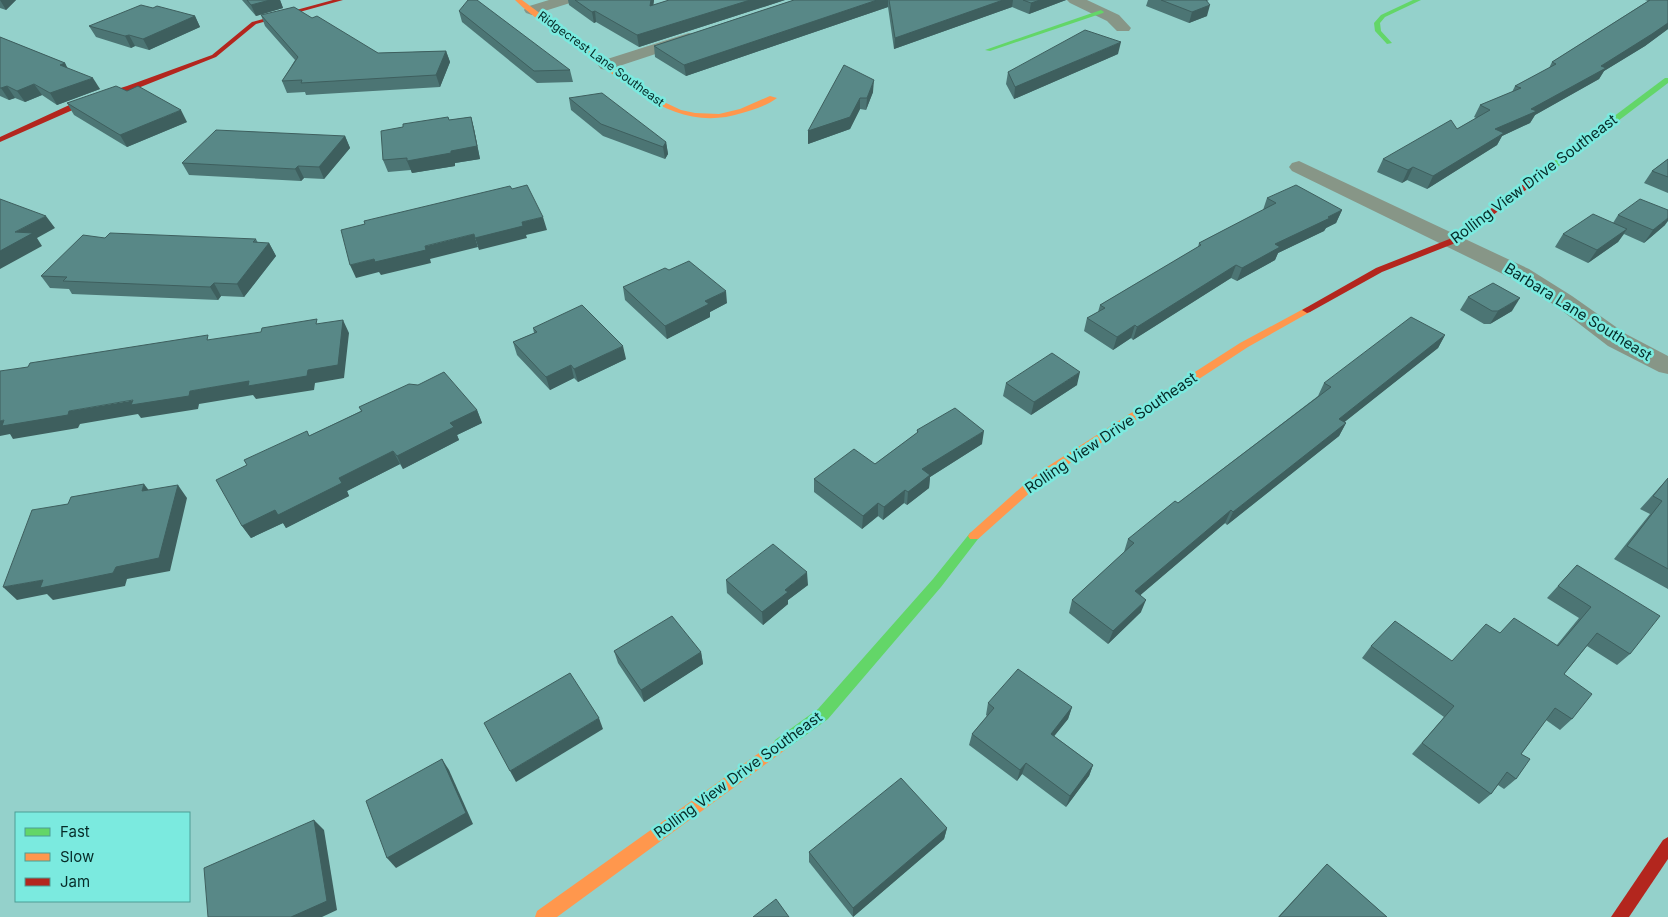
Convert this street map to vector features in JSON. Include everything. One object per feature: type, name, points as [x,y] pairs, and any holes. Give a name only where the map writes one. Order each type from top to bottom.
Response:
[{"type":"street","points":[[0,140],[81,104],[130,88],[214,56],[254,23],[340,0]]},
{"type":"street","name":"Ridgecrest Lane Southeast","points":[[518,0],[649,97],[672,109],[712,118],[734,115],[773,98]]},
{"type":"street","points":[[532,10],[565,0]]},
{"type":"street","points":[[1075,0],[1113,18],[1123,28]]},
{"type":"street","points":[[1389,43],[1378,31],[1377,23],[1383,16],[1418,0]]},
{"type":"street","points":[[988,50],[1101,12]]},
{"type":"street","points":[[607,65],[703,34]]},
{"type":"street","name":"Rolling View Drive Southeast","points":[[543,917],[823,714],[937,583],[978,531],[1040,477],[1244,345],[1379,270],[1455,240],[1668,80]]},
{"type":"street","name":"Barbara Lane Southeast","points":[[1299,166],[1455,240],[1542,286],[1618,340],[1668,366]]},
{"type":"street","points":[[1619,917],[1668,845]]},
{"type":"building","points":[[247,0],[270,0],[251,5]]},
{"type":"building","points":[[468,0],[477,0],[570,70],[534,71],[459,11]]},
{"type":"building","points":[[575,0],[651,0],[650,6],[669,0],[750,0],[637,35],[595,11],[592,12]]},
{"type":"building","points":[[794,0],[877,0],[684,65],[654,46]]},
{"type":"building","points":[[889,0],[1003,0],[895,38]]},
{"type":"building","points":[[1023,0],[1040,0],[1031,3]]},
{"type":"building","points":[[1161,0],[1206,0],[1210,5],[1192,12]]},
{"type":"building","points":[[1650,0],[1668,0],[1668,23],[1601,66],[1606,68],[1531,109],[1537,111],[1495,129],[1504,133],[1433,176],[1413,167],[1408,170],[1383,159],[1451,120],[1457,129],[1490,110],[1480,105],[1521,88],[1515,86],[1556,64],[1552,62]]},
{"type":"building","points":[[141,5],[153,8],[157,6],[195,16],[143,39],[89,26]]},
{"type":"building","points":[[294,7],[312,18],[317,16],[378,53],[446,51],[436,75],[301,83],[302,80],[282,81],[298,57],[261,15]]},
{"type":"building","points":[[1085,30],[1121,42],[1015,87],[1008,72]]},
{"type":"building","points":[[0,37],[65,63],[60,65],[93,78],[50,93],[34,84],[17,91],[7,86],[0,88]]},
{"type":"building","points":[[844,65],[874,80],[867,98],[860,98],[850,117],[808,131]]},
{"type":"building","points":[[116,86],[127,91],[138,86],[181,110],[120,135],[67,103]]},
{"type":"building","points":[[602,93],[666,142],[663,147],[601,124],[569,98]]},
{"type":"building","points":[[448,117],[449,120],[471,117],[477,146],[407,161],[407,158],[383,160],[381,131],[403,127],[403,124]]},
{"type":"building","points":[[216,130],[345,136],[319,167],[298,166],[295,169],[182,163]]},
{"type":"building","points":[[1668,159],[1668,177],[1652,171]]},
{"type":"building","points":[[527,185],[543,217],[522,222],[523,226],[475,238],[474,234],[425,246],[426,250],[375,262],[374,259],[350,265],[341,230],[365,224],[364,221],[510,186],[512,189]]},
{"type":"building","points":[[1296,185],[1342,210],[1328,217],[1330,218],[1275,244],[1280,247],[1242,268],[1236,265],[1137,327],[1135,325],[1117,337],[1087,318],[1105,308],[1100,305],[1201,245],[1199,243],[1276,203],[1267,198]]},
{"type":"building","points":[[0,199],[46,216],[15,232],[33,233],[0,251]]},
{"type":"building","points":[[1640,199],[1668,210],[1668,218],[1653,230],[1618,215]]},
{"type":"building","points":[[1593,214],[1627,229],[1597,250],[1563,234]]},
{"type":"building","points":[[110,233],[256,239],[253,242],[269,243],[237,284],[214,283],[210,287],[63,281],[67,277],[41,276],[83,235],[105,238]]},
{"type":"building","points":[[689,261],[726,291],[705,301],[709,304],[665,326],[623,287],[665,268],[669,270]]},
{"type":"building","points":[[1493,283],[1520,298],[1498,311],[1492,311],[1468,297]]},
{"type":"building","points":[[582,305],[623,346],[574,369],[571,365],[546,377],[513,342],[537,332],[533,328]]},
{"type":"building","points":[[1411,317],[1445,335],[1339,419],[1346,423],[1233,512],[1231,510],[1135,591],[1146,600],[1113,631],[1072,600],[1134,543],[1128,539],[1175,501],[1178,503],[1331,387],[1324,383]]},
{"type":"building","points":[[317,319],[316,324],[343,320],[338,365],[308,370],[307,376],[248,386],[249,381],[190,391],[189,396],[131,405],[133,400],[69,411],[68,415],[2,426],[4,420],[0,421],[0,371],[28,367],[30,363],[208,335],[207,340],[261,332],[262,328]]},
{"type":"building","points":[[1052,353],[1080,372],[1034,402],[1006,383]]},
{"type":"building","points":[[444,372],[477,410],[450,423],[454,427],[397,456],[393,451],[339,478],[342,483],[278,515],[275,510],[242,526],[216,480],[247,465],[244,460],[307,431],[309,436],[362,411],[359,407],[409,384],[418,385]]},
{"type":"building","points":[[955,408],[984,431],[922,469],[930,475],[908,492],[905,490],[884,507],[878,503],[863,516],[814,479],[854,449],[875,464],[918,432],[917,430]]},
{"type":"building","points":[[1668,478],[1668,569],[1627,546],[1662,501],[1653,496]]},
{"type":"building","points":[[144,484],[142,491],[178,485],[159,558],[116,567],[113,573],[40,588],[43,580],[3,587],[32,510],[68,504],[71,497]]},
{"type":"building","points":[[773,544],[807,572],[785,590],[788,592],[762,612],[726,580]]},
{"type":"building","points":[[1577,565],[1660,616],[1630,654],[1597,633],[1564,674],[1592,694],[1572,719],[1555,708],[1521,754],[1530,759],[1516,779],[1507,772],[1491,794],[1422,743],[1454,706],[1371,646],[1395,621],[1452,661],[1486,624],[1500,633],[1514,618],[1558,646],[1591,607],[1558,586]]},
{"type":"building","points":[[672,616],[701,652],[641,690],[614,651]]},
{"type":"building","points":[[1018,669],[1072,707],[1051,734],[1093,765],[1070,796],[1026,763],[1020,770],[972,734],[994,708],[988,703]]},
{"type":"building","points":[[570,673],[599,718],[510,771],[484,723]]},
{"type":"building","points":[[442,759],[466,813],[387,858],[366,801]]},
{"type":"building","points":[[901,778],[947,828],[853,908],[809,852]]},
{"type":"building","points":[[314,820],[327,901],[291,917],[208,917],[204,868]]},
{"type":"building","points":[[1327,864],[1387,917],[1279,917]]},
{"type":"building","points":[[776,899],[789,917],[753,917]]},
{"type":"traffic: fast","points":[[1389,43],[1378,31],[1377,23],[1383,16],[1418,0]]},
{"type":"traffic: fast","points":[[988,50],[1101,12]]},
{"type":"traffic: fast","points":[[1544,173],[1668,80]]},
{"type":"traffic: fast","points":[[780,745],[823,714],[937,583],[974,536]]},
{"type":"traffic: slow","points":[[518,0],[635,87],[663,105],[694,115],[711,117],[728,115],[773,98]]},
{"type":"traffic: slow","points":[[974,536],[1040,477],[1244,345],[1307,310]]},
{"type":"traffic: slow","points":[[543,917],[780,745]]},
{"type":"traffic: jam","points":[[0,140],[81,103],[130,88],[214,56],[254,23],[340,0]]},
{"type":"traffic: jam","points":[[1307,310],[1379,270],[1455,240],[1544,173]]},
{"type":"traffic: jam","points":[[1619,917],[1668,845]]}]
